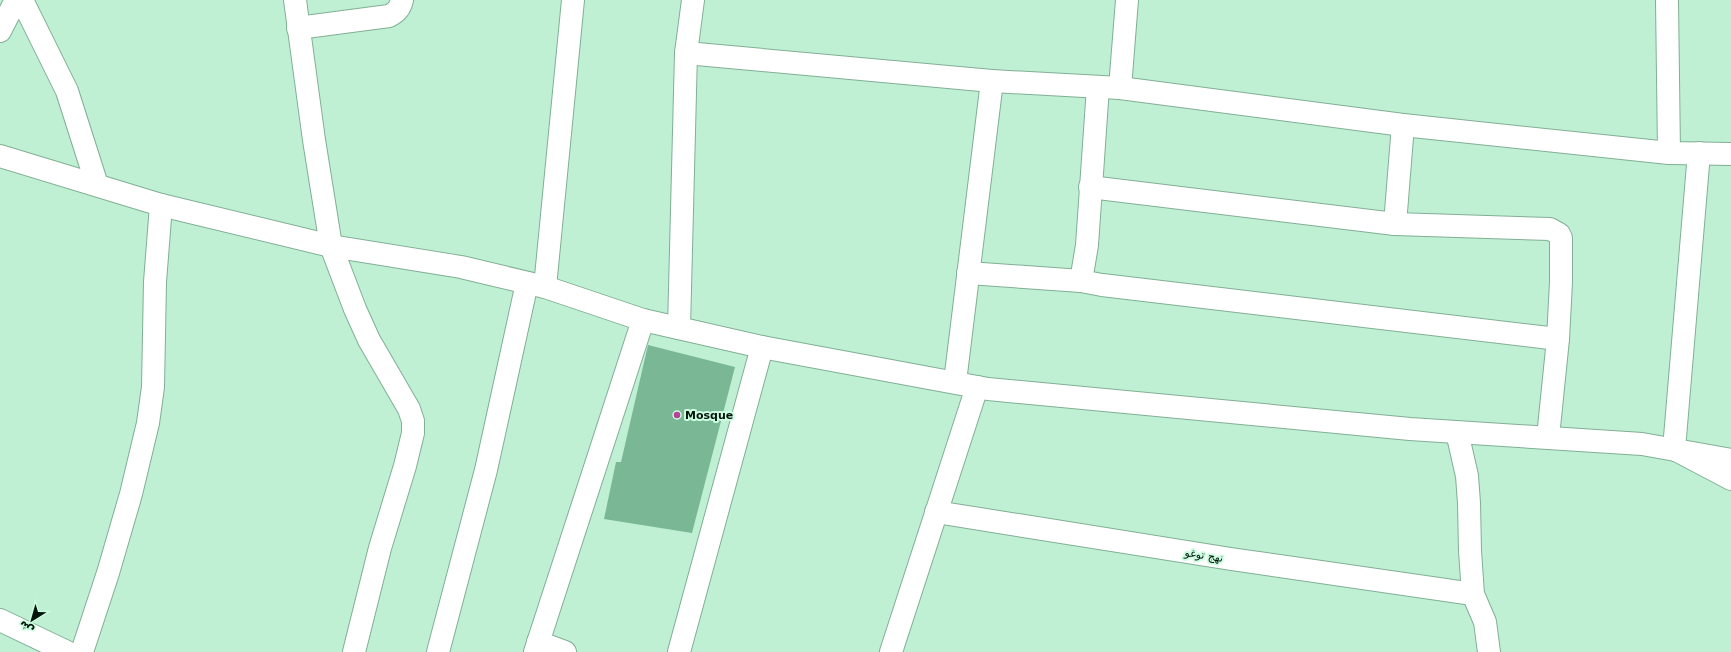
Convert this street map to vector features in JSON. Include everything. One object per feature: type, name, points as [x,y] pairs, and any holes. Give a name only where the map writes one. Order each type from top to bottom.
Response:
[{"type":"street","points":[[0,31],[16,0]]},
{"type":"street","points":[[22,0],[67,91],[97,185]]},
{"type":"street","points":[[294,0],[331,246],[364,328],[409,409],[413,421],[413,433],[405,466],[380,548],[354,652]]},
{"type":"street","points":[[298,28],[389,16],[400,7],[402,0]]},
{"type":"street","points":[[438,652],[536,285],[573,0]]},
{"type":"street","points":[[680,328],[686,53],[693,0]]},
{"type":"street","points":[[1120,88],[1127,0]]},
{"type":"street","points":[[1667,0],[1669,153]]},
{"type":"street","points":[[686,53],[992,81],[1120,88],[1403,125],[1669,153],[1731,154]]},
{"type":"street","points":[[956,382],[992,81]]},
{"type":"street","points":[[1082,281],[1098,87]]},
{"type":"street","points":[[1396,224],[1403,125]]},
{"type":"street","points":[[1674,449],[1700,153]]},
{"type":"street","points":[[0,156],[161,205],[331,246],[461,268],[536,285],[643,320],[762,347],[977,387],[1246,414],[1457,432],[1642,444],[1731,460]]},
{"type":"street","points":[[1090,187],[1396,224],[1550,229],[1554,231],[1559,234],[1562,243],[1558,339],[1548,437]]},
{"type":"street","points":[[82,652],[108,573],[131,494],[148,423],[153,387],[155,282],[161,205]]},
{"type":"street","points":[[968,273],[1082,281],[1102,285],[1558,339]]},
{"type":"street","points":[[565,652],[537,647],[643,320]]},
{"type":"street","points":[[679,652],[762,347]]},
{"type":"street","points":[[896,651],[936,512],[977,387]]},
{"type":"street","points":[[1457,432],[1467,476],[1470,503],[1470,551],[1473,594],[1485,622],[1489,652]]},
{"type":"street","points":[[1674,449],[1731,479]]},
{"type":"street","name":"نهج توغو","points":[[936,512],[1239,560],[1473,594]]},
{"type":"street","points":[[0,620],[67,652]]},
{"type":"building","name":"Mosque","points":[[648,345],[735,367],[692,533],[604,519],[616,462],[621,462]]},
{"type":"place","name":"Mosque","points":[[677,415]]}]
